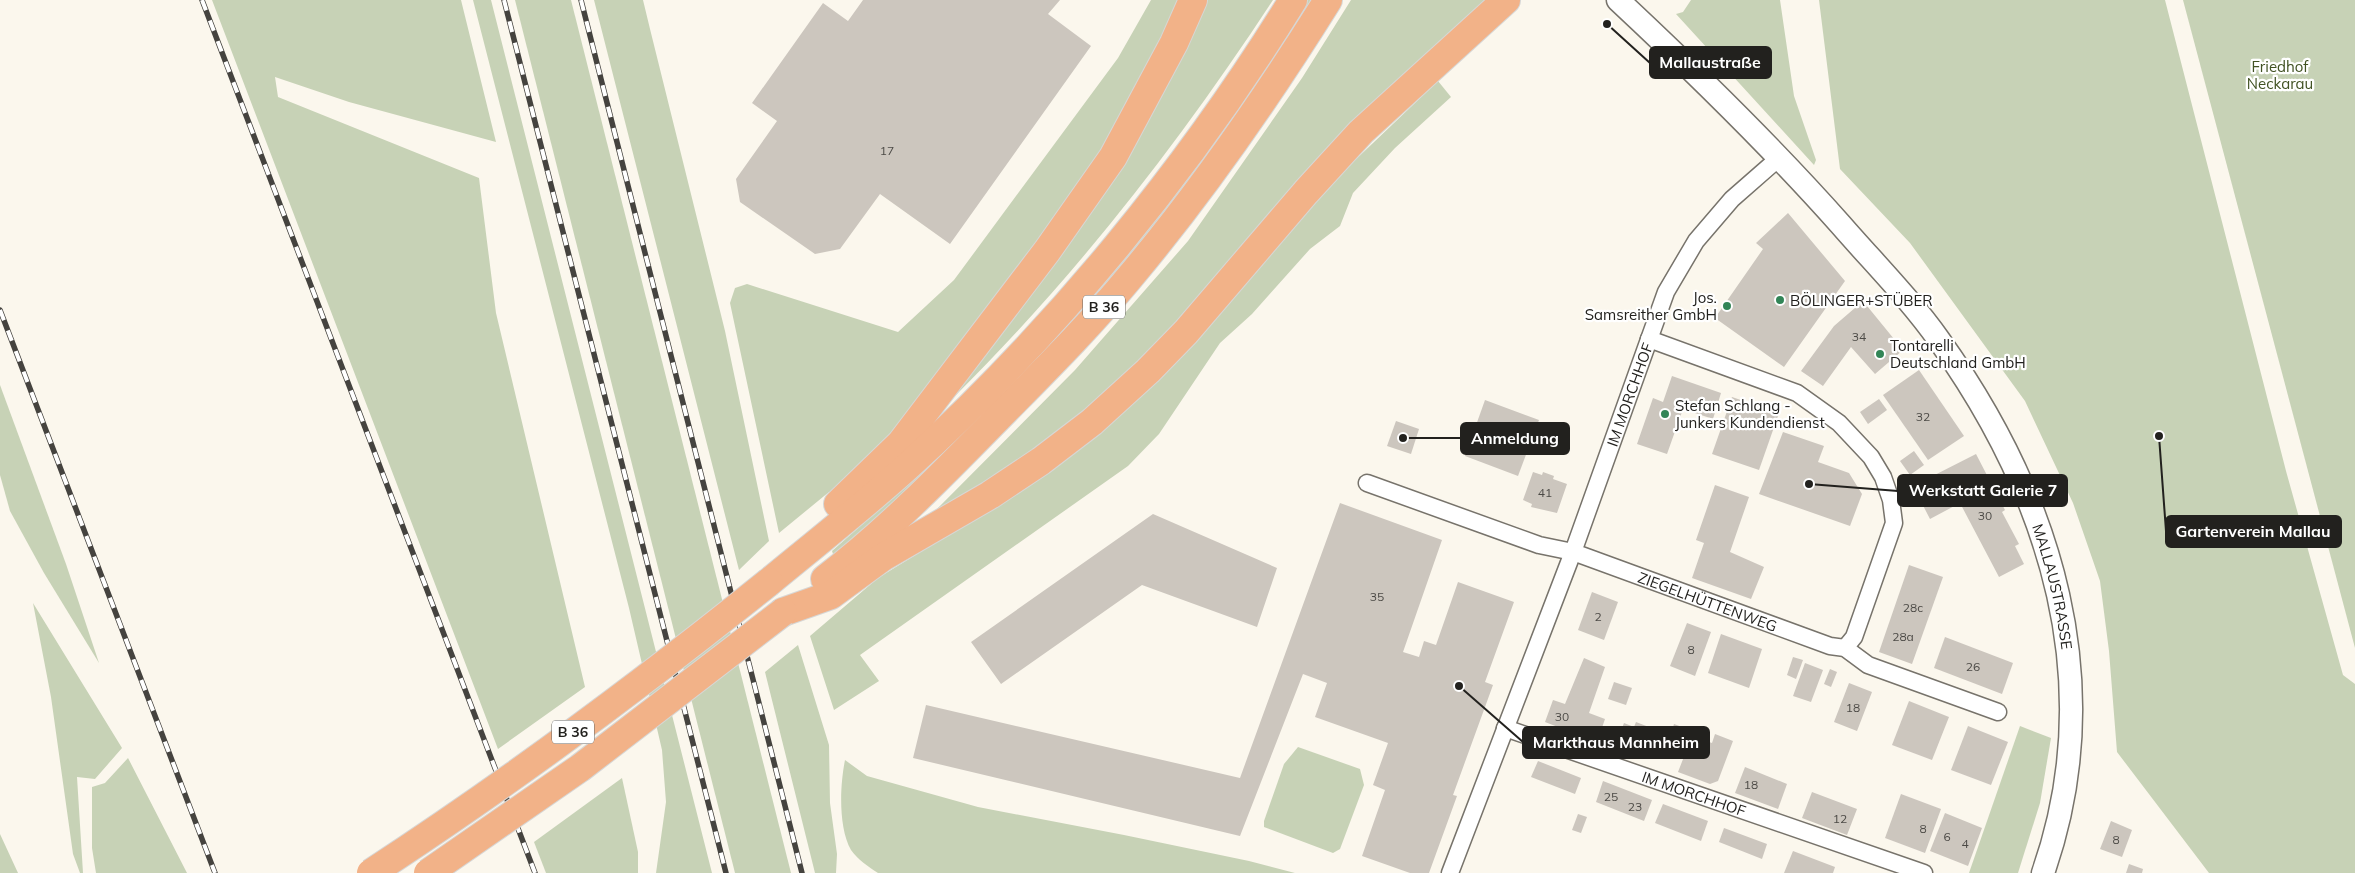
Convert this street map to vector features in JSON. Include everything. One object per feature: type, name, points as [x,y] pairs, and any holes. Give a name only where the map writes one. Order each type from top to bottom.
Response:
[{"type":"highway","points":[[820,531],[900,443],[1052,243],[1113,157],[1174,43],[1193,0]]},
{"type":"highway","name":"B 36","points":[[371,873],[464,811],[652,675],[769,582],[820,531],[910,464],[967,409],[1077,292],[1122,239],[1240,82],[1293,0]]},
{"type":"highway","name":"B 36","points":[[428,873],[580,768],[783,612],[823,599],[835,582],[1062,354],[1130,278],[1200,188],[1260,104],[1328,0]]},
{"type":"highway","points":[[835,582],[883,557],[990,495],[1034,466],[1092,422],[1148,371],[1186,332],[1306,192],[1361,132],[1506,0]]},
{"type":"main road","name":"MALLAUSTRASSE","points":[[1618,0],[1780,157],[1907,299],[1938,338],[1965,378],[2008,454],[2040,528],[2056,581],[2067,633],[2072,740],[2057,835],[2044,873]]},
{"type":"street","name":"IM MORCHHOF","points":[[1450,873],[1573,552],[1666,292],[1696,241],[1732,199],[1780,157]]},
{"type":"street","points":[[1649,339],[1797,393],[1822,409],[1844,427],[1864,448],[1877,466],[1891,500],[1893,525],[1854,637],[1845,648]]},
{"type":"street","points":[[1368,483],[1539,545],[1573,552]]},
{"type":"street","name":"ZIEGELHÜTTENWEG","points":[[1573,552],[1830,646],[1845,648],[1868,665],[1998,712]]},
{"type":"street","name":"IM MORCHHOF","points":[[1505,728],[1882,866],[1924,873]]},
{"type":"green space","points":[[212,0],[461,0],[496,142],[349,102],[275,77],[278,97],[479,178],[496,313],[585,687],[498,749]]},
{"type":"green space","points":[[473,0],[491,0],[712,873],[656,873],[666,802],[662,750],[629,608]]},
{"type":"green space","points":[[515,0],[571,0],[791,873],[735,873]]},
{"type":"green space","points":[[594,0],[643,0],[725,331],[769,541],[739,570]]},
{"type":"green space","points":[[1151,0],[1185,0],[1116,137],[888,443],[833,495],[829,492],[779,533],[730,303],[735,288],[747,284],[898,332],[954,280],[1118,58]]},
{"type":"green space","points":[[1207,0],[1273,0],[1201,105],[1124,207],[1042,304],[954,397],[949,393],[1185,47]]},
{"type":"green space","points":[[1307,0],[1316,0],[1200,172],[1083,315],[942,460],[834,557],[832,551],[891,499],[1268,64]]},
{"type":"green space","points":[[1351,0],[1490,0],[1136,371],[1058,437],[930,516],[1075,370],[1188,241],[1302,78]]},
{"type":"green space","points":[[1691,0],[1780,0],[1794,96],[1816,160],[1814,165],[1676,14],[1683,12]]},
{"type":"green space","points":[[1819,0],[2165,0],[2286,471],[2343,675],[2355,684],[2355,873],[2209,873],[2117,752],[2109,651],[2100,581],[2073,503],[2025,401],[1910,243],[1840,169]]},
{"type":"green space","name":"Friedhof Neckarau","points":[[2183,0],[2355,0],[2355,648]]},
{"type":"green space","points":[[1438,81],[1451,97],[1395,148],[1353,193],[1340,226],[1310,249],[1252,314],[1220,343],[1159,434],[1128,466],[860,655],[879,681],[834,710],[810,636],[878,578],[1000,503],[1307,210],[1351,164]]},
{"type":"green space","points":[[0,385],[66,564],[99,663],[44,573],[10,511],[0,475]]},
{"type":"green space","points":[[33,603],[122,748],[95,779],[77,777],[83,873],[80,873],[73,854],[51,697]]},
{"type":"green space","points":[[798,645],[829,745],[830,803],[837,854],[836,873],[815,873],[765,672]]},
{"type":"green space","points":[[2020,726],[2051,738],[2040,803],[2018,873],[1969,873]]},
{"type":"green space","points":[[1298,747],[1360,769],[1364,785],[1340,849],[1333,853],[1264,827],[1264,821],[1284,764]]},
{"type":"green space","points":[[128,758],[187,873],[96,873],[92,848],[92,787],[105,783]]},
{"type":"green space","points":[[845,760],[867,776],[978,807],[1249,861],[1295,873],[878,873],[856,857],[847,841],[841,806]]},
{"type":"green space","points":[[622,778],[638,852],[638,873],[546,873],[534,842]]},
{"type":"green space","points":[[0,834],[18,873],[0,873]]},
{"type":"building","points":[[863,0],[1060,0],[1048,14],[1091,46],[950,244],[880,194],[840,249],[815,254],[740,202],[736,179],[777,121],[752,103],[823,3],[848,21]]},
{"type":"building","name":"BÖLINGER+STÜBER","points":[[1788,213],[1845,281],[1784,367],[1715,318],[1763,249],[1756,243]]},
{"type":"building","points":[[1863,301],[1903,350],[1875,374],[1851,347],[1823,386],[1801,371],[1834,326]]},
{"type":"building","points":[[1919,370],[1964,436],[1928,460],[1883,395]]},
{"type":"building","name":"Stefan Schlang - Junkers Kundendienst","points":[[1672,376],[1721,393],[1713,419],[1683,409],[1667,454],[1637,444],[1653,398],[1663,402]]},
{"type":"building","points":[[1732,397],[1779,413],[1759,470],[1712,454]]},
{"type":"building","points":[[1879,399],[1887,410],[1868,424],[1860,412]]},
{"type":"building","points":[[1485,400],[1539,420],[1518,476],[1465,456]]},
{"type":"building","points":[[1396,421],[1419,429],[1411,454],[1387,446]]},
{"type":"building","points":[[1783,432],[1824,446],[1818,462],[1849,473],[1862,494],[1850,526],[1759,494]]},
{"type":"building","points":[[1914,451],[1924,465],[1910,475],[1900,461]]},
{"type":"building","points":[[1976,454],[2005,510],[2002,512],[2019,544],[2015,546],[2024,564],[1999,577],[1960,503],[1930,519],[1913,486]]},
{"type":"building","points":[[1533,472],[1542,475],[1543,472],[1554,476],[1553,479],[1567,484],[1557,513],[1531,507],[1532,504],[1523,500]]},
{"type":"building","points":[[1715,485],[1749,497],[1730,552],[1764,567],[1751,599],[1692,578],[1704,543],[1696,540]]},
{"type":"building","points":[[1340,503],[1442,540],[1403,652],[1419,657],[1424,641],[1436,645],[1458,582],[1514,602],[1485,682],[1493,685],[1453,795],[1457,796],[1429,873],[1410,873],[1362,856],[1385,790],[1373,785],[1388,743],[1315,717],[1327,683],[1303,674],[1240,836],[913,758],[926,705],[1240,778]]},
{"type":"building","points":[[1153,514],[1277,568],[1257,627],[1142,585],[1001,684],[971,642]]},
{"type":"building","points":[[1909,565],[1943,577],[1912,664],[1879,652]]},
{"type":"building","points":[[1592,592],[1618,602],[1604,640],[1578,630]]},
{"type":"building","points":[[1687,623],[1711,632],[1695,676],[1670,666]]},
{"type":"building","points":[[1721,634],[1762,649],[1749,688],[1708,673]]},
{"type":"building","points":[[1945,637],[2013,663],[2002,694],[1934,668]]},
{"type":"building","points":[[1793,657],[1803,660],[1796,679],[1787,675]]},
{"type":"building","points":[[1584,658],[1605,667],[1589,713],[1605,719],[1597,742],[1545,722],[1553,700],[1565,704]]},
{"type":"building","points":[[1805,663],[1823,670],[1811,702],[1793,696]]},
{"type":"building","points":[[1830,669],[1837,672],[1831,687],[1824,684]]},
{"type":"building","points":[[1614,682],[1632,688],[1626,705],[1608,699]]},
{"type":"building","points":[[1849,683],[1872,692],[1857,731],[1834,722]]},
{"type":"building","points":[[1909,701],[1949,717],[1932,760],[1892,745]]},
{"type":"building","points":[[1636,722],[1667,734],[1664,742],[1669,743],[1665,753],[1661,751],[1658,759],[1616,744],[1624,723],[1634,727]]},
{"type":"building","points":[[1674,724],[1682,727],[1676,743],[1669,740]]},
{"type":"building","points":[[1968,726],[2008,742],[1991,785],[1951,770]]},
{"type":"building","points":[[1715,734],[1733,741],[1718,781],[1710,784],[1678,772],[1692,736],[1712,743]]},
{"type":"building","points":[[1538,761],[1581,778],[1575,794],[1531,777]]},
{"type":"building","points":[[1745,767],[1787,784],[1778,809],[1735,793]]},
{"type":"building","points":[[1603,781],[1652,800],[1644,821],[1596,802]]},
{"type":"building","points":[[1812,792],[1857,809],[1847,835],[1802,818]]},
{"type":"building","points":[[1901,794],[1941,809],[1925,853],[1885,838]]},
{"type":"building","points":[[1663,804],[1708,821],[1701,841],[1655,823]]},
{"type":"building","points":[[1945,813],[1982,828],[1968,866],[1930,851]]},
{"type":"building","points":[[1578,814],[1587,817],[1581,833],[1572,830]]},
{"type":"building","points":[[2111,821],[2132,830],[2122,857],[2100,849]]},
{"type":"building","points":[[1724,828],[1767,844],[1762,859],[1719,842]]},
{"type":"building","points":[[1793,851],[1835,867],[1833,873],[1784,873]]},
{"type":"building","points":[[2129,864],[2143,869],[2142,873],[2126,873]]},
{"type":"railway","points":[[202,0],[535,873]]},
{"type":"railway","points":[[504,0],[726,873]]},
{"type":"railway","points":[[581,0],[802,873]]},
{"type":"railway","points":[[0,310],[215,873]]},
{"type":"place","name":"Mallaustraße","points":[[1607,24]]},
{"type":"place","name":"BÖLINGER+STÜBER","points":[[1780,300]]},
{"type":"place","name":"Jos. Samsreither GmbH","points":[[1727,306]]},
{"type":"place","name":"Tontarelli Deutschland GmbH","points":[[1880,354]]},
{"type":"place","name":"Stefan Schlang - Junkers Kundendienst","points":[[1665,414]]},
{"type":"place","name":"Gartenverein Mallau","points":[[2159,436]]},
{"type":"place","name":"Anmeldung","points":[[1403,438]]},
{"type":"place","name":"Werkstatt Galerie 7","points":[[1809,484]]},
{"type":"place","name":"Markthaus Mannheim","points":[[1459,686]]}]
